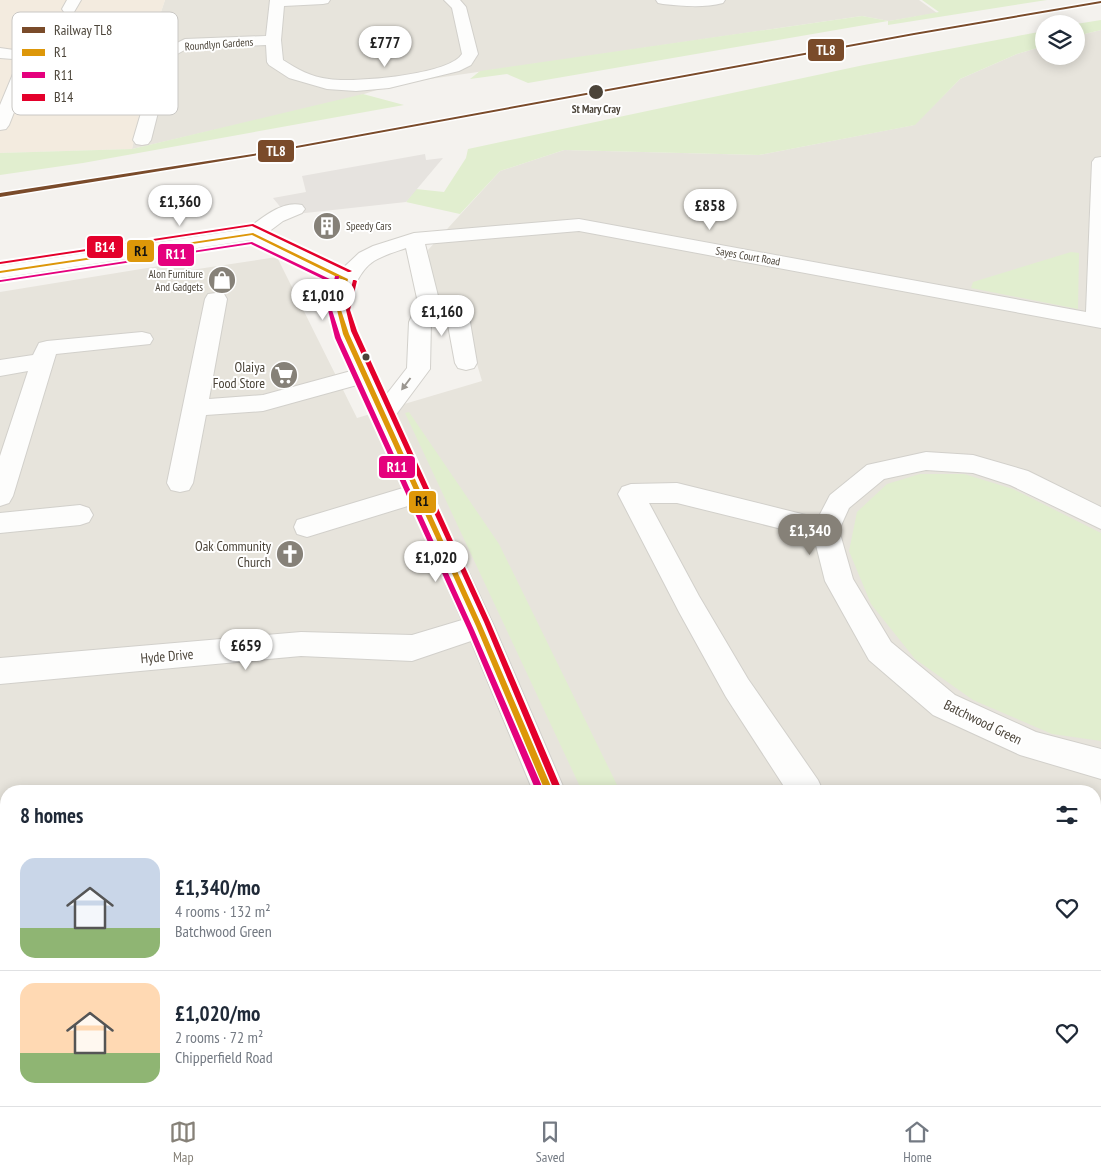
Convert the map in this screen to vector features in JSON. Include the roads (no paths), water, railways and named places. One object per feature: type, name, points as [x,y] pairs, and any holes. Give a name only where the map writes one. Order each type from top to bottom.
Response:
[{"type":"street","points":[[323,0],[277,1],[273,40],[275,62],[295,75],[327,84],[346,85],[389,83],[453,68],[465,62],[470,54],[466,35],[459,7],[451,0]]},
{"type":"street","points":[[663,0],[696,2],[718,0]]},
{"type":"street","name":"Roundlyn Gardens","points":[[178,48],[185,44],[273,40]]},
{"type":"street","points":[[0,125],[12,96]]},
{"type":"street","name":"Roundlyn Gardens","points":[[142,140],[149,115]]},
{"type":"street","points":[[1099,320],[1101,162]]},
{"type":"street","points":[[0,272],[252,234],[276,217],[295,209]]},
{"type":"street","name":"Sayes Court Road","points":[[346,279],[366,257],[380,250],[414,239],[579,225],[1099,320]]},
{"type":"street","points":[[252,234],[346,279],[339,310],[346,334],[480,626],[546,785]]},
{"type":"street","points":[[382,416],[418,368],[420,322],[430,303],[414,239]]},
{"type":"street","points":[[180,483],[216,299]]},
{"type":"street","points":[[430,303],[458,322],[466,363]]},
{"type":"street","points":[[0,496],[47,348],[142,339]]},
{"type":"street","points":[[0,368],[43,361]]},
{"type":"street","points":[[195,408],[263,403],[365,375]]},
{"type":"street","points":[[802,785],[737,688],[689,604],[631,494],[677,493],[826,530],[839,502],[876,472],[926,461],[973,464],[1019,478],[1101,518]]},
{"type":"street","points":[[307,527],[418,493]]},
{"type":"street","points":[[0,523],[80,515]]},
{"type":"street","name":"Batchwood Green","points":[[826,530],[838,581],[880,651],[944,705],[1031,745],[1101,764]]},
{"type":"street","name":"Hyde Drive","points":[[0,671],[301,644],[412,648],[480,626]]},
{"type":"rail line","name":"TL8","points":[[0,195],[253,155],[914,34],[1101,2]]},
{"type":"place","name":"St Mary Cray","points":[[596,92]]},
{"type":"place","name":"Speedy Cars","points":[[327,226]]},
{"type":"place","name":"Alon Furniture And Gadgets","points":[[222,280]]},
{"type":"place","name":"Olaiya Food Store","points":[[284,375]]},
{"type":"place","name":"Oak Community Church","points":[[290,554]]}]
